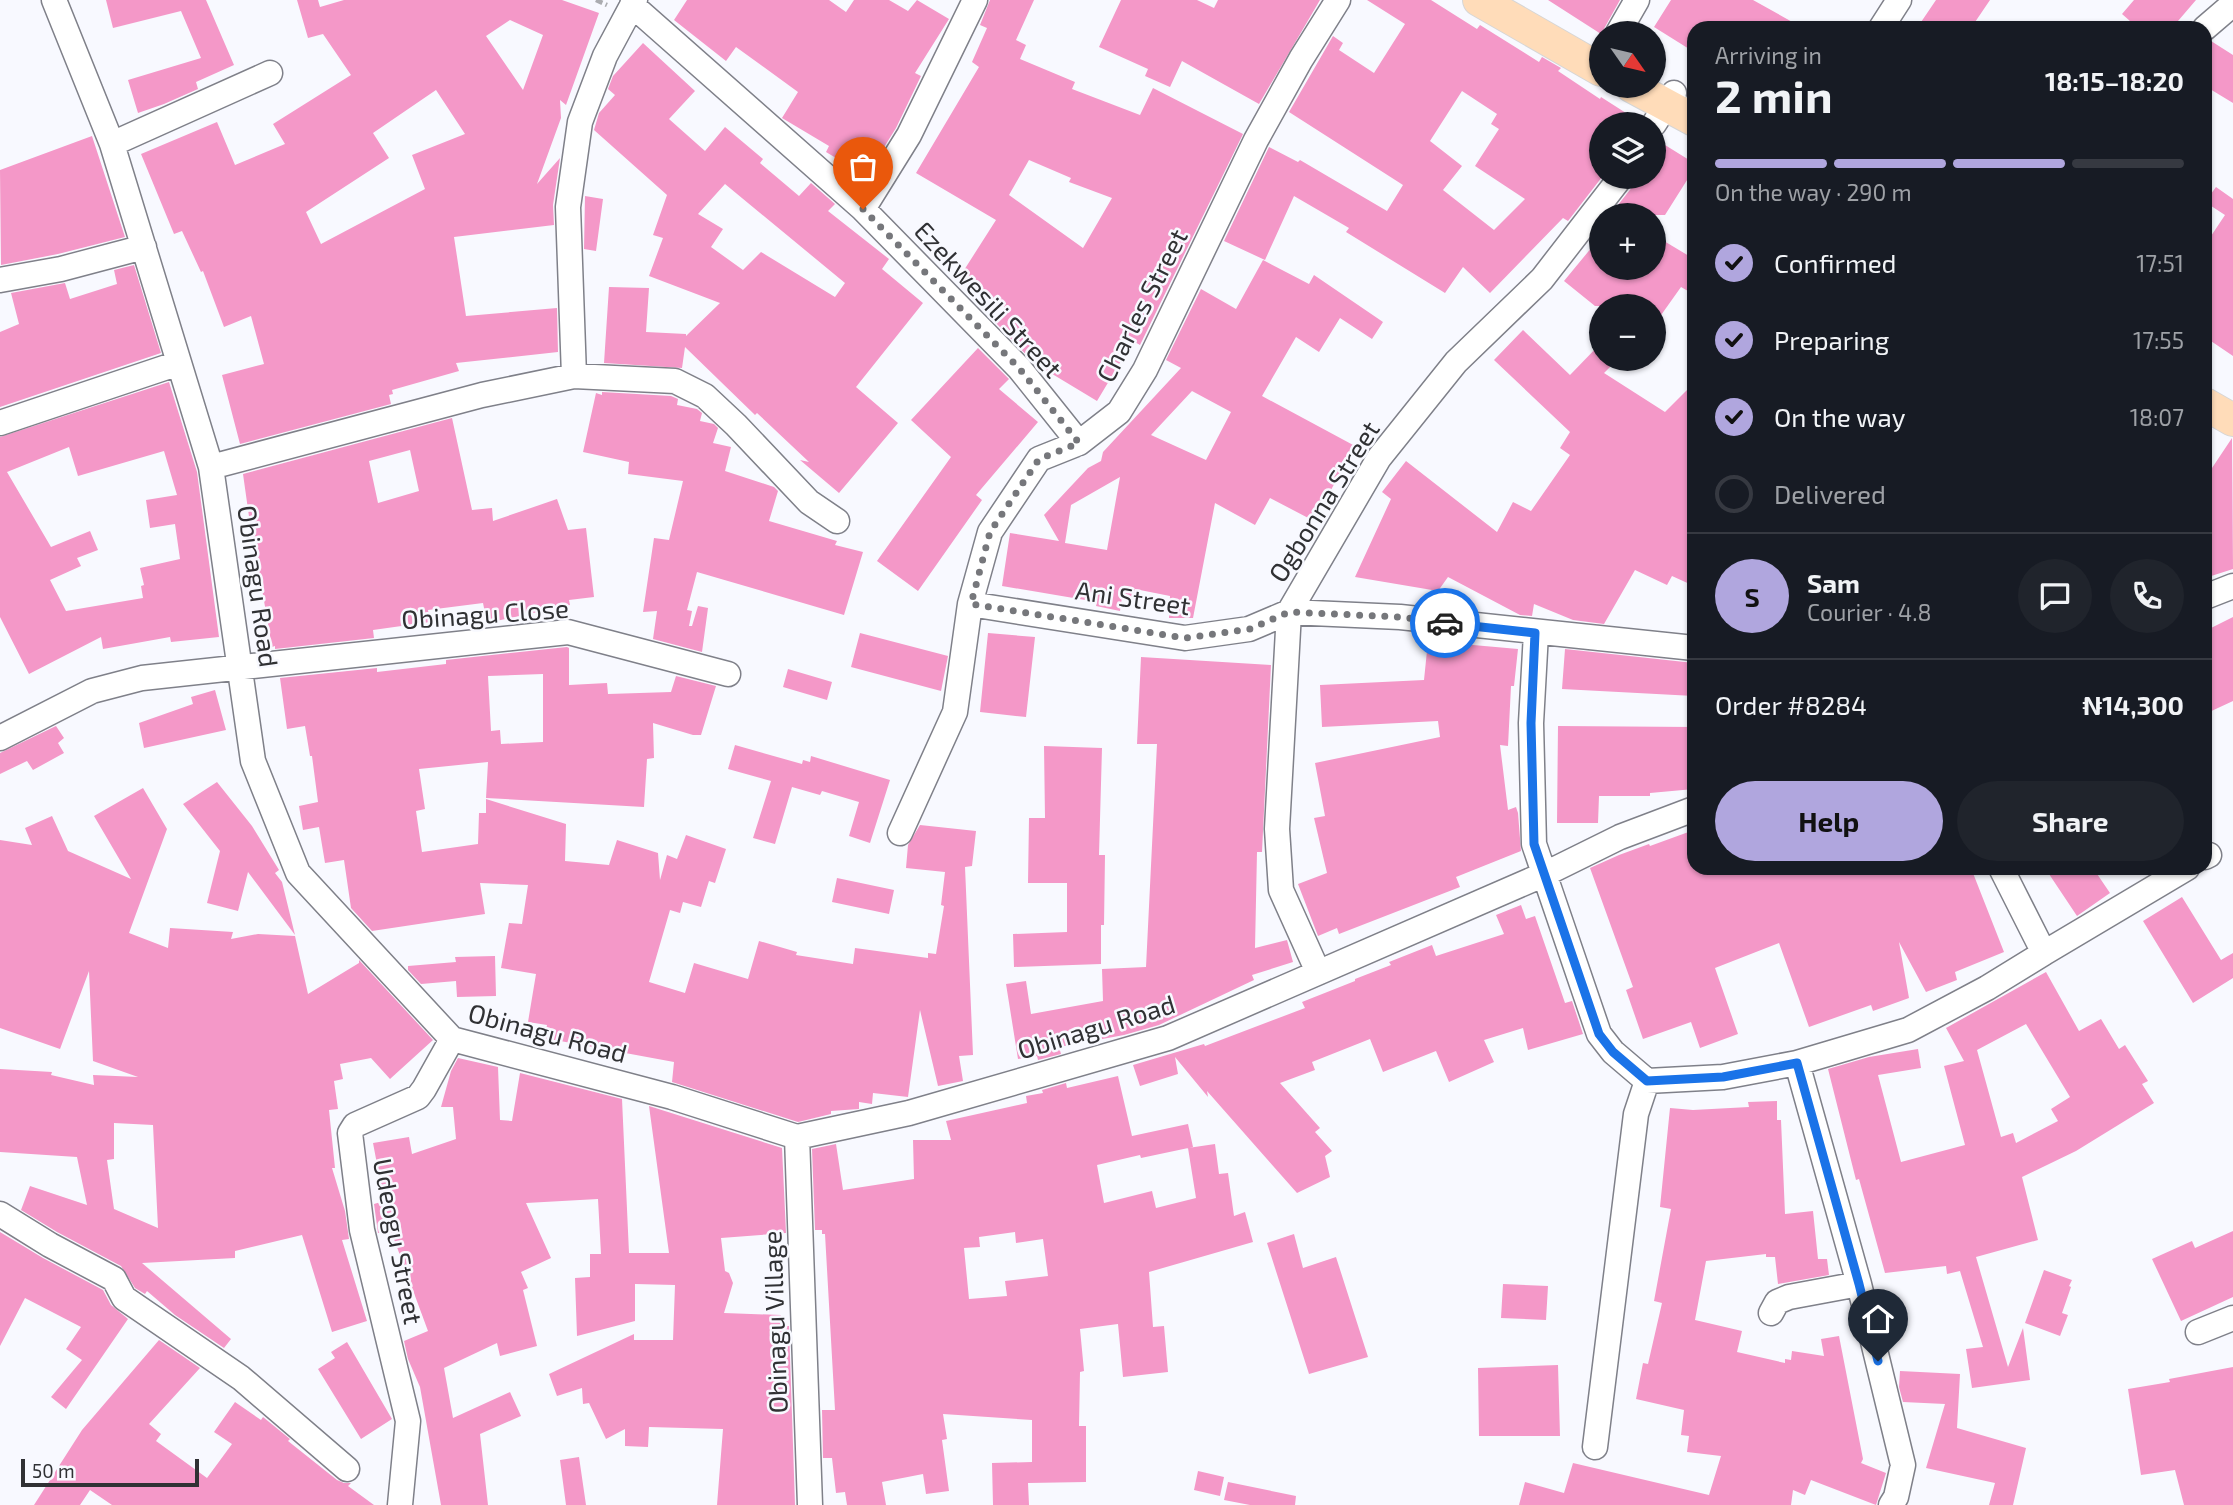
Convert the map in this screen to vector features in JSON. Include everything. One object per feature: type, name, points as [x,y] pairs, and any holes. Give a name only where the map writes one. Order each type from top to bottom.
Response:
[{"type":"main road","points":[[1479,0],[1589,57]]},
{"type":"main road","points":[[1506,0],[1589,56]]},
{"type":"main road","points":[[1668,102],[1687,115]]},
{"type":"main road","points":[[2212,392],[2233,403]]},
{"type":"main road","points":[[2212,408],[2233,420]]},
{"type":"street","name":"Obinagu Road","points":[[54,0],[112,144],[211,467],[242,668],[253,761],[298,873],[452,1039],[673,1097],[797,1137],[909,1113],[1168,1038],[1545,874],[1620,837],[1687,812]]},
{"type":"street","points":[[863,209],[909,135],[975,0]]},
{"type":"street","name":"Charles Street","points":[[900,833],[955,712],[971,604],[990,532],[1039,459],[1079,443],[1119,412],[1145,370],[1256,140],[1301,59],[1338,0]]},
{"type":"street","points":[[1625,21],[1636,0]]},
{"type":"street","points":[[1886,21],[1899,0]]},
{"type":"street","points":[[573,376],[568,207],[580,122],[605,56],[633,2]]},
{"type":"street","name":"Ezekwesili Street","points":[[633,2],[863,209],[1019,368],[1079,443]]},
{"type":"street","points":[[2212,22],[2233,4]]},
{"type":"street","points":[[112,144],[270,73]]},
{"type":"street","name":"Ogbonna Street","points":[[1318,972],[1282,890],[1278,841],[1289,612],[1379,458],[1455,362],[1542,279],[1612,189]]},
{"type":"street","points":[[0,280],[61,269],[144,247]]},
{"type":"street","points":[[0,423],[180,363]]},
{"type":"street","points":[[211,467],[482,395],[573,376],[674,381],[705,396],[809,502],[837,521]]},
{"type":"street","points":[[2212,594],[2233,586]]},
{"type":"street","name":"Ani Street","points":[[971,604],[1185,638],[1250,629],[1289,612],[1400,617],[1687,648]]},
{"type":"street","name":"Obinagu Close","points":[[0,738],[92,691],[142,678],[568,632],[728,674]]},
{"type":"street","points":[[1535,633],[1531,723],[1534,844],[1599,1034],[1613,1052],[1647,1081],[1723,1077],[1797,1063],[1908,1030],[1987,988],[2175,875]]},
{"type":"street","points":[[2005,875],[2045,953]]},
{"type":"street","name":"Udeogu Street","points":[[400,1505],[408,1421],[362,1230],[350,1133],[355,1125],[418,1097],[452,1039]]},
{"type":"street","points":[[1797,1063],[1859,1284],[1903,1465],[1896,1497],[1891,1505]]},
{"type":"street","points":[[1595,1447],[1636,1114],[1647,1081]]},
{"type":"street","name":"Obinagu Village","points":[[797,1137],[810,1505]]},
{"type":"street","points":[[0,1214],[50,1245],[114,1279],[124,1298],[241,1378],[347,1469]]},
{"type":"street","points":[[1771,1313],[1777,1302],[1789,1297],[1859,1284]]},
{"type":"street","points":[[2198,1332],[2233,1318]]},
{"type":"building","points":[[106,0],[206,0],[234,65],[196,82],[198,89],[138,113],[128,80],[201,58],[181,11],[113,28]]},
{"type":"building","points":[[297,0],[318,0],[320,7],[344,0],[562,0],[599,13],[566,105],[560,100],[561,118],[537,184],[560,158],[553,205],[554,225],[454,237],[466,316],[557,308],[558,352],[456,363],[459,371],[392,390],[393,394],[389,395],[391,404],[240,444],[222,375],[264,364],[251,316],[224,327],[203,271],[201,272],[182,231],[174,234],[141,154],[217,122],[235,165],[285,144],[273,124],[351,75],[323,34],[308,38]],"holes":[[[510,20],[543,35],[523,90],[486,36]],[[436,90],[465,134],[412,155],[425,189],[321,244],[306,212],[389,158],[373,133]]]},
{"type":"building","points":[[687,0],[829,0],[846,12],[854,0],[889,0],[908,11],[917,0],[949,19],[915,73],[921,76],[896,128],[866,176],[826,152],[829,146],[782,118],[798,92],[736,47],[726,61],[674,20]]},
{"type":"building","points":[[990,0],[1034,0],[1016,40],[1026,45],[1020,59],[1075,82],[1072,89],[1140,115],[1153,88],[1243,134],[1140,345],[1133,341],[1097,401],[1034,363],[996,323],[1006,308],[959,278],[996,220],[916,173],[979,67],[972,62],[987,28],[980,25]],"holes":[[[1029,160],[1071,178],[1069,182],[1112,198],[1083,248],[1009,195]]]},
{"type":"building","points":[[1121,0],[1197,0],[1214,8],[1218,0],[1320,0],[1259,104],[1182,61],[1170,87],[1145,76],[1148,69],[1099,47]]},
{"type":"building","points":[[1367,0],[1431,0],[1477,29],[1480,25],[1539,62],[1542,57],[1561,68],[1558,71],[1589,92],[1589,98],[1603,98],[1624,112],[1589,112],[1589,189],[1593,189],[1568,221],[1563,218],[1490,293],[1463,267],[1445,293],[1346,232],[1349,228],[1294,196],[1265,260],[1224,241],[1269,147],[1298,162],[1300,160],[1387,211],[1403,185],[1289,112],[1333,36],[1343,43],[1339,50],[1374,73],[1405,24]],"holes":[[[1462,91],[1497,114],[1491,124],[1499,129],[1475,166],[1525,199],[1494,230],[1443,190],[1462,166],[1430,141]]]},
{"type":"building","points":[[1548,0],[1620,0],[1608,21],[1589,21],[1589,26]]},
{"type":"building","points":[[1671,0],[1753,0],[1790,21],[1687,21],[1687,48],[1666,34],[1666,21],[1658,21]]},
{"type":"building","points":[[1936,0],[1990,0],[1976,21],[1922,21]]},
{"type":"building","points":[[2134,0],[2196,0],[2178,21],[2130,21],[2122,14]]},
{"type":"building","points":[[2212,42],[2233,55],[2233,103],[2212,90]]},
{"type":"building","points":[[643,43],[695,91],[669,119],[705,151],[725,127],[763,159],[760,163],[799,196],[811,183],[835,204],[828,211],[889,259],[882,269],[923,303],[856,387],[898,423],[839,493],[800,460],[809,462],[757,413],[755,415],[685,347],[682,368],[604,363],[609,287],[649,288],[646,332],[686,336],[720,303],[649,276],[663,238],[653,235],[667,195],[594,130],[599,113],[615,95],[608,89],[613,76]],"holes":[[[725,184],[845,283],[835,297],[761,252],[743,270],[711,247],[723,229],[698,214]]]},
{"type":"building","points":[[92,136],[125,237],[1,265],[0,170]]},
{"type":"building","points":[[1666,146],[1687,159],[1687,180],[1666,213],[1666,203],[1620,203],[1631,189],[1666,189]]},
{"type":"building","points":[[2216,187],[2233,199],[2233,356],[2212,342],[2212,234],[2225,215],[2212,207],[2212,192]]},
{"type":"building","points":[[585,196],[603,199],[596,251],[584,249]]},
{"type":"building","points":[[1666,242],[1687,255],[1687,290],[1681,287],[1666,308],[1666,294],[1589,294],[1589,301],[1564,281],[1589,251],[1589,280],[1666,280]]},
{"type":"building","points":[[1263,260],[1309,284],[1314,275],[1383,322],[1372,339],[1340,318],[1319,352],[1296,337],[1262,396],[1355,446],[1314,521],[1270,498],[1255,525],[1215,503],[1193,618],[1169,618],[1170,596],[1135,589],[1134,598],[1122,597],[1120,611],[1096,606],[1097,602],[1002,586],[1010,533],[1059,541],[1044,515],[1088,468],[1101,461],[1103,452],[1181,368],[1166,360],[1201,289],[1236,309]],"holes":[[[1192,391],[1231,412],[1206,460],[1151,435]],[[1120,477],[1107,550],[1065,543],[1071,505]]]},
{"type":"building","points":[[134,265],[161,353],[0,407],[0,332],[19,324],[11,293],[65,283],[70,299],[117,284],[114,270]]},
{"type":"building","points":[[1523,330],[1570,375],[1589,355],[1589,371],[1606,371],[1604,373],[1665,412],[1687,390],[1687,583],[1672,576],[1667,585],[1635,570],[1604,624],[1573,620],[1534,604],[1532,616],[1520,615],[1448,577],[1438,591],[1355,577],[1391,499],[1382,492],[1406,461],[1497,532],[1513,502],[1531,511],[1570,455],[1560,448],[1570,432],[1494,360]]},
{"type":"building","points":[[978,348],[1009,379],[999,389],[1038,422],[976,495],[982,500],[918,591],[877,561],[951,457],[911,420]]},
{"type":"building","points":[[169,382],[197,472],[219,637],[171,642],[170,637],[103,649],[101,637],[29,674],[0,617],[0,437]],"holes":[[[69,447],[78,476],[164,451],[177,495],[146,500],[150,528],[175,524],[180,559],[140,568],[144,585],[141,586],[143,598],[66,611],[50,580],[81,566],[77,558],[98,550],[90,531],[51,547],[7,472]]]},
{"type":"building","points":[[602,392],[671,396],[678,399],[677,405],[697,409],[702,413],[700,421],[714,424],[718,428],[713,443],[731,447],[725,471],[774,487],[778,491],[769,521],[837,541],[835,545],[863,552],[844,615],[697,572],[687,610],[692,611],[689,626],[692,626],[698,606],[708,608],[702,652],[653,639],[657,611],[643,612],[654,538],[669,540],[683,481],[628,474],[629,462],[583,452],[596,393],[602,395]]},
{"type":"building","points":[[452,418],[472,510],[492,508],[493,521],[557,499],[568,530],[586,528],[594,597],[569,600],[570,605],[487,623],[483,603],[428,610],[430,622],[373,630],[374,638],[275,649],[275,646],[272,647],[259,572],[257,573],[243,474]],"holes":[[[410,450],[419,491],[378,503],[369,461]]]},
{"type":"building","points":[[2232,438],[2233,569],[2212,576],[2212,468]]},
{"type":"building","points":[[2233,617],[2233,701],[2212,711],[2212,628]]},
{"type":"building","points":[[860,633],[948,656],[941,691],[851,667]]},
{"type":"building","points":[[988,633],[1035,637],[1026,717],[980,712]]},
{"type":"building","points":[[1428,641],[1518,649],[1514,686],[1511,686],[1508,746],[1500,745],[1508,810],[1516,807],[1518,813],[1521,851],[1456,877],[1460,887],[1339,934],[1337,928],[1318,936],[1298,884],[1327,873],[1314,818],[1325,816],[1315,763],[1440,737],[1438,721],[1322,727],[1320,685],[1424,680]]},
{"type":"building","points":[[567,647],[569,685],[607,683],[608,694],[671,692],[676,676],[716,686],[701,735],[653,723],[654,758],[647,759],[644,807],[486,798],[488,762],[419,769],[425,809],[416,811],[422,852],[478,844],[479,813],[486,813],[486,799],[566,824],[565,861],[609,865],[617,840],[658,853],[660,880],[667,855],[677,859],[686,835],[726,849],[715,883],[709,881],[701,907],[683,902],[680,913],[670,910],[649,982],[685,993],[694,963],[748,979],[759,941],[797,952],[796,955],[853,964],[855,948],[928,958],[928,953],[936,954],[944,906],[941,905],[945,872],[906,868],[908,845],[920,825],[976,831],[972,866],[965,867],[973,1055],[959,1056],[963,1081],[938,1086],[920,1010],[908,1097],[873,1093],[872,1104],[859,1102],[859,1109],[831,1111],[831,1114],[798,1122],[672,1082],[674,1062],[544,1038],[547,1025],[528,1022],[536,974],[501,968],[509,923],[522,924],[528,885],[480,883],[485,914],[372,931],[351,908],[344,860],[325,863],[319,827],[303,830],[299,806],[318,802],[312,756],[305,726],[287,729],[280,678],[377,668],[377,672],[446,664],[446,660]],"holes":[[[543,674],[543,742],[501,744],[500,730],[491,731],[488,676]]]},
{"type":"building","points":[[1565,649],[1687,662],[1687,696],[1562,689]]},
{"type":"building","points":[[1141,657],[1271,665],[1262,852],[1257,852],[1255,948],[1287,940],[1293,962],[1252,975],[1254,980],[1159,1025],[1124,1035],[1059,1047],[1061,1054],[1038,1060],[1037,1056],[1018,1059],[1006,984],[1026,981],[1031,1014],[1103,1001],[1102,969],[1146,967],[1157,744],[1137,744]]},
{"type":"building","points":[[788,669],[832,682],[827,700],[783,687]]},
{"type":"building","points":[[215,690],[226,730],[144,748],[139,723],[193,704],[191,697]]},
{"type":"building","points":[[56,726],[64,738],[58,743],[64,753],[33,770],[27,761],[0,774],[0,753]]},
{"type":"building","points":[[1558,726],[1687,727],[1687,790],[1650,793],[1650,796],[1599,796],[1598,823],[1557,823]]},
{"type":"building","points":[[735,745],[802,764],[803,760],[810,762],[811,756],[890,780],[870,843],[849,836],[859,802],[822,791],[820,795],[792,787],[775,844],[753,838],[771,781],[728,769]]},
{"type":"building","points":[[1044,746],[1102,748],[1099,855],[1105,855],[1101,964],[1014,967],[1013,934],[1067,932],[1067,883],[1028,883],[1029,818],[1045,818]]},
{"type":"building","points":[[217,782],[252,826],[279,870],[275,873],[282,882],[295,935],[248,872],[238,911],[207,903],[220,851],[183,804]]},
{"type":"building","points":[[143,788],[167,829],[129,933],[168,948],[170,928],[233,932],[231,939],[258,934],[295,936],[308,994],[359,963],[359,960],[433,1040],[390,1079],[371,1058],[340,1064],[343,1079],[334,1081],[338,1109],[329,1110],[335,1168],[332,1168],[345,1211],[349,1239],[342,1240],[367,1321],[332,1332],[302,1235],[235,1251],[235,1258],[142,1263],[231,1339],[224,1348],[175,1315],[147,1291],[145,1294],[135,1288],[121,1266],[21,1210],[30,1186],[87,1205],[77,1157],[0,1152],[0,1069],[52,1072],[51,1075],[94,1085],[93,1075],[138,1077],[93,1061],[89,971],[60,1049],[0,1028],[0,840],[32,845],[25,828],[52,816],[68,851],[131,879],[94,816]],"holes":[[[114,1123],[153,1125],[158,1228],[114,1209],[107,1160],[114,1159]]]},
{"type":"building","points":[[1687,833],[1687,875],[1974,875],[2004,952],[1955,972],[1957,980],[1926,992],[1899,942],[1909,998],[1873,1011],[1871,1005],[1809,1027],[1779,943],[1715,968],[1738,1034],[1700,1048],[1691,1022],[1643,1039],[1626,990],[1633,987],[1590,868],[1649,844],[1650,846]]},
{"type":"building","points":[[2050,875],[2098,875],[2110,893],[2077,916]]},
{"type":"building","points":[[837,878],[894,890],[889,914],[832,902]]},
{"type":"building","points":[[2182,897],[2221,960],[2233,953],[2233,978],[2193,1003],[2143,921]]},
{"type":"building","points":[[1521,905],[1526,919],[1535,916],[1565,1003],[1572,1001],[1583,1034],[1528,1050],[1523,1028],[1484,1040],[1494,1062],[1449,1082],[1436,1051],[1383,1072],[1370,1039],[1312,1062],[1315,1070],[1280,1083],[1320,1128],[1315,1132],[1332,1151],[1325,1156],[1330,1177],[1297,1193],[1207,1091],[1208,1097],[1175,1057],[1178,1074],[1140,1086],[1133,1065],[1204,1044],[1205,1046],[1305,1008],[1302,1002],[1432,945],[1436,956],[1504,934],[1496,915]]},
{"type":"building","points":[[495,956],[496,996],[457,997],[456,981],[421,984],[408,970],[408,966],[456,962],[455,957]]},
{"type":"building","points":[[2046,972],[2079,1031],[2101,1019],[2119,1049],[2125,1045],[2148,1081],[2142,1084],[2154,1103],[2076,1151],[2022,1177],[2038,1240],[1976,1257],[2008,1367],[2023,1328],[2030,1380],[1972,1388],[1966,1349],[1983,1347],[1960,1271],[1947,1274],[1946,1266],[1885,1273],[1859,1179],[1856,1180],[1828,1069],[1869,1057],[1918,1049],[1921,1068],[1878,1075],[1901,1162],[1965,1145],[1944,1066],[1964,1061],[1946,1028]],"holes":[[[2026,1024],[2070,1097],[2051,1109],[2058,1121],[2016,1143],[2013,1133],[2001,1137],[1977,1050]]]},
{"type":"building","points":[[458,1058],[498,1067],[500,1120],[512,1121],[520,1073],[622,1099],[629,1253],[669,1253],[649,1106],[782,1148],[786,1233],[721,1238],[725,1271],[729,1273],[733,1283],[724,1313],[781,1315],[781,1326],[789,1326],[795,1505],[717,1505],[723,1429],[649,1427],[648,1447],[625,1446],[625,1429],[606,1439],[589,1403],[583,1404],[582,1388],[557,1396],[549,1374],[634,1334],[634,1340],[673,1340],[675,1285],[635,1284],[635,1321],[577,1336],[575,1278],[590,1277],[590,1254],[601,1254],[598,1199],[526,1203],[551,1258],[521,1272],[528,1288],[523,1290],[537,1346],[500,1356],[497,1343],[444,1368],[453,1418],[510,1392],[521,1416],[480,1434],[488,1505],[441,1505],[420,1387],[408,1359],[404,1341],[428,1331],[391,1231],[378,1233],[374,1204],[384,1201],[373,1143],[409,1137],[412,1154],[456,1139],[453,1107],[441,1107],[451,1071]]},
{"type":"building","points":[[1118,1076],[1132,1136],[1188,1124],[1193,1147],[1189,1148],[1215,1144],[1219,1174],[1228,1173],[1234,1216],[1245,1212],[1253,1242],[1149,1272],[1153,1327],[1164,1326],[1168,1372],[1123,1377],[1118,1324],[1080,1329],[1084,1371],[1080,1372],[1079,1426],[1086,1426],[1086,1482],[1028,1483],[1029,1505],[993,1505],[992,1463],[1032,1462],[1032,1420],[943,1414],[947,1439],[942,1440],[949,1491],[926,1494],[923,1474],[882,1482],[886,1505],[847,1505],[845,1492],[836,1493],[832,1458],[823,1458],[822,1410],[835,1410],[825,1234],[822,1234],[822,1230],[815,1230],[812,1149],[836,1144],[843,1190],[914,1179],[913,1140],[951,1140],[946,1121],[1027,1103],[1026,1096],[1043,1093],[1042,1090],[1066,1083],[1067,1088]],"holes":[[[1188,1148],[1196,1198],[1156,1208],[1152,1191],[1104,1203],[1097,1165]],[[1015,1232],[1016,1243],[1043,1239],[1048,1276],[1005,1281],[1007,1296],[969,1299],[964,1248],[980,1247],[979,1237]]]},
{"type":"building","points":[[1777,1101],[1777,1120],[1781,1120],[1785,1214],[1813,1211],[1818,1259],[1827,1259],[1829,1275],[1778,1284],[1775,1257],[1766,1257],[1766,1254],[1706,1261],[1695,1320],[1742,1331],[1737,1352],[1785,1363],[1785,1359],[1791,1360],[1792,1351],[1824,1356],[1821,1339],[1839,1336],[1863,1459],[1861,1463],[1886,1473],[1876,1505],[1811,1480],[1805,1495],[1793,1490],[1791,1505],[1519,1505],[1525,1482],[1564,1493],[1573,1463],[1709,1495],[1721,1456],[1687,1452],[1689,1436],[1681,1435],[1684,1410],[1636,1399],[1643,1363],[1648,1364],[1662,1303],[1654,1301],[1671,1209],[1660,1207],[1670,1108],[1693,1110],[1749,1107],[1748,1102]]},
{"type":"building","points":[[2233,1231],[2233,1297],[2181,1321],[2152,1259],[2192,1241],[2195,1248]]},
{"type":"building","points":[[0,1232],[103,1290],[111,1305],[128,1319],[66,1409],[51,1397],[82,1360],[66,1349],[81,1327],[25,1298],[0,1346]]},
{"type":"building","points":[[1294,1234],[1303,1268],[1336,1257],[1368,1357],[1309,1374],[1267,1243]]},
{"type":"building","points":[[2044,1270],[2072,1280],[2062,1313],[2068,1315],[2060,1336],[2025,1323]]},
{"type":"building","points":[[1503,1284],[1548,1286],[1546,1320],[1501,1318]]},
{"type":"building","points":[[159,1340],[200,1368],[149,1424],[161,1434],[156,1441],[207,1478],[232,1444],[214,1432],[235,1402],[261,1420],[263,1417],[337,1480],[351,1483],[348,1486],[374,1505],[112,1505],[90,1490],[80,1505],[34,1505],[82,1430]]},
{"type":"building","points":[[347,1342],[392,1419],[361,1439],[318,1369],[335,1358],[331,1352]]},
{"type":"building","points":[[1558,1365],[1560,1436],[1479,1436],[1478,1368]]},
{"type":"building","points":[[2233,1367],[2233,1505],[2184,1505],[2175,1470],[2141,1475],[2128,1389]]},
{"type":"building","points":[[1900,1371],[1960,1374],[1957,1428],[2026,1448],[2013,1505],[1989,1505],[1995,1483],[1926,1468],[1945,1404],[1903,1402],[1899,1387]]},
{"type":"building","points":[[579,1457],[586,1505],[566,1505],[560,1460]]},
{"type":"building","points":[[1198,1471],[1224,1477],[1220,1496],[1194,1490]]},
{"type":"building","points":[[1228,1482],[1296,1496],[1295,1505],[1250,1505],[1224,1500]]},
{"type":"way so far","points":[[863,209],[1019,368],[1079,443],[1039,459],[990,532],[971,604],[1185,638],[1250,629],[1289,612],[1400,617],[1445,623]]},
{"type":"route","points":[[1445,623],[1535,633],[1531,723],[1534,844],[1599,1034],[1613,1052],[1647,1081],[1723,1077],[1797,1063],[1878,1361]]}]
